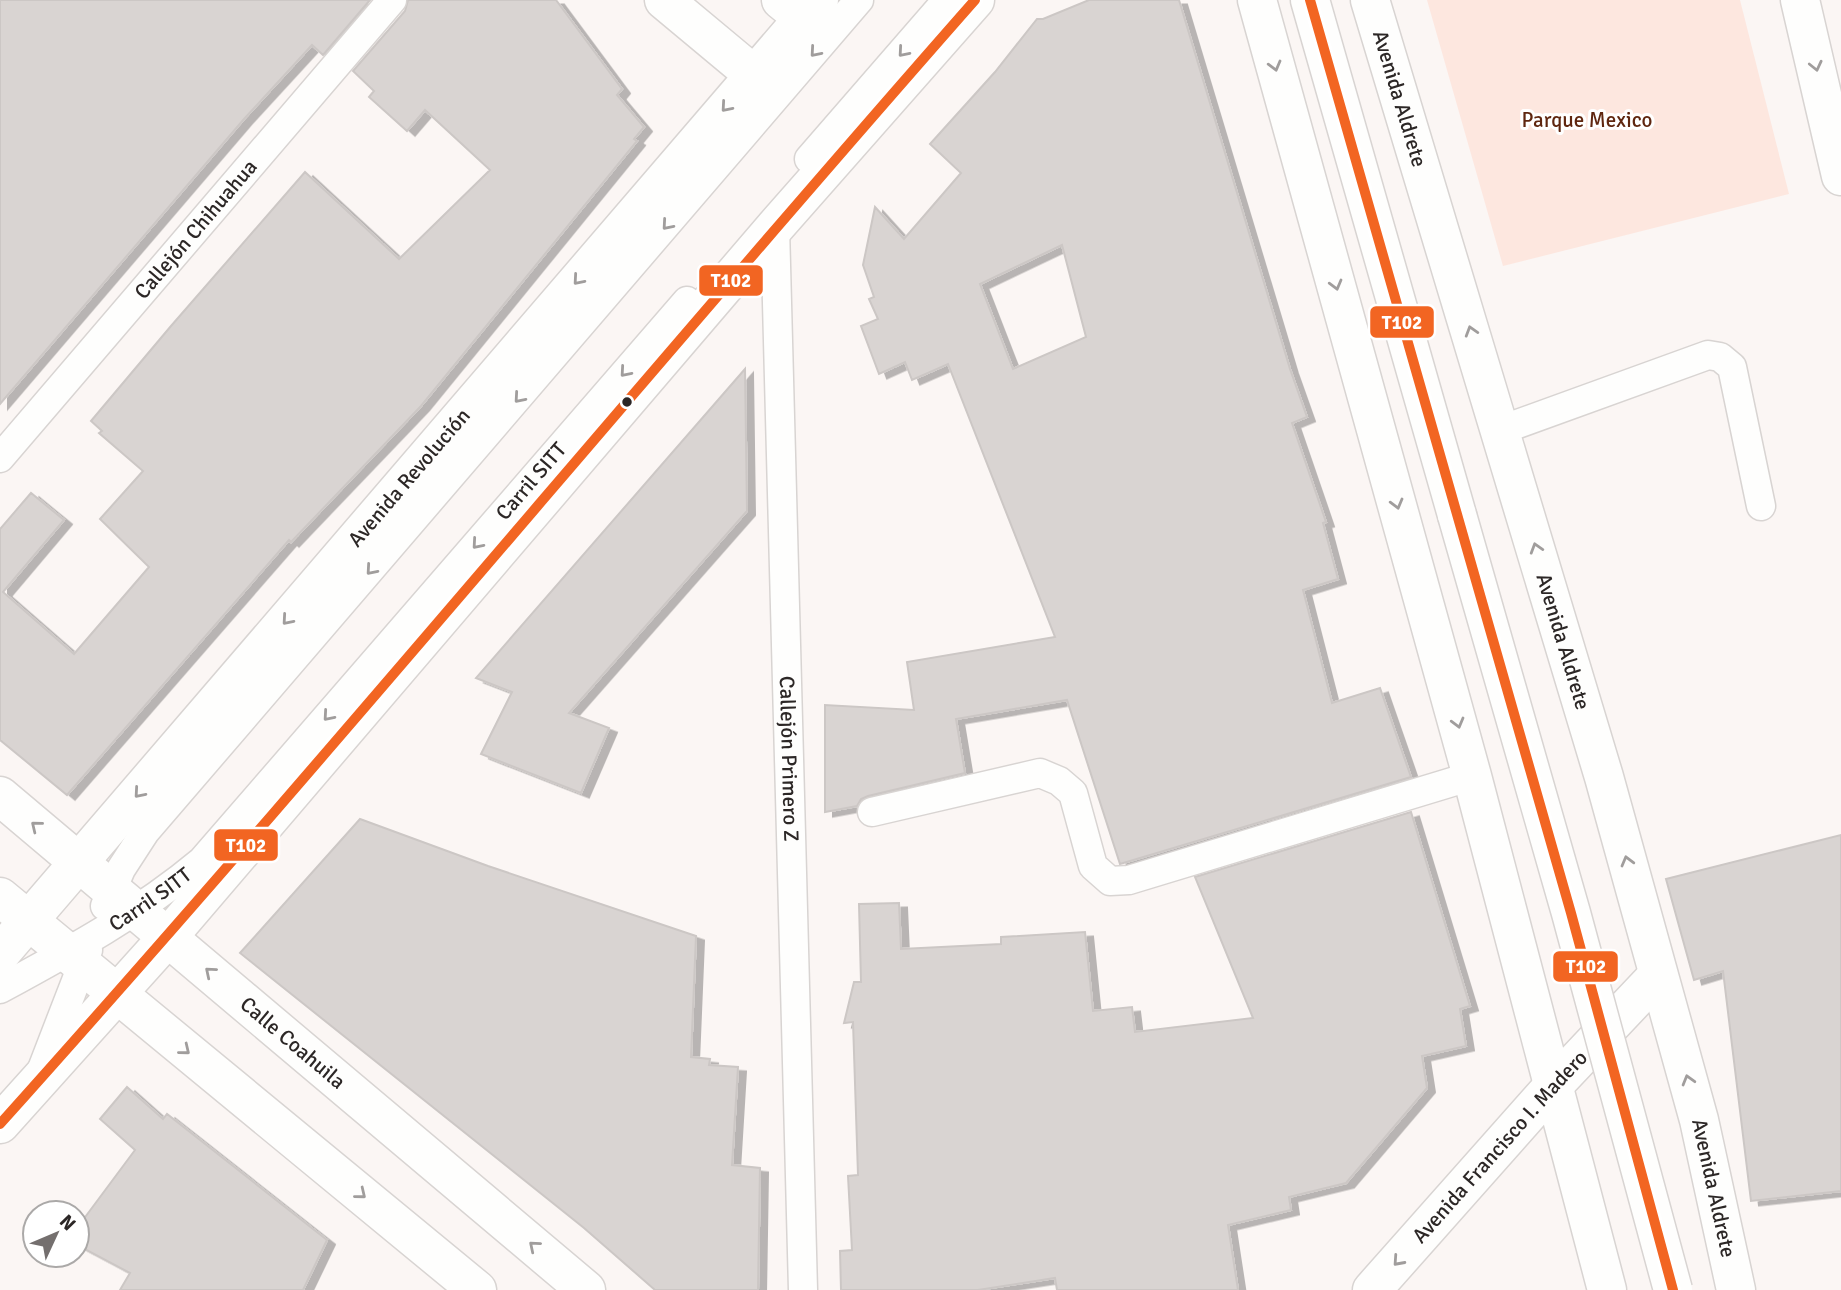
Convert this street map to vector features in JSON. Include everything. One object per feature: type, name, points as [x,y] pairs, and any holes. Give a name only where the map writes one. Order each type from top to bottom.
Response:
[{"type":"main road","points":[[664,0],[754,75]]},
{"type":"main road","points":[[0,1124],[168,937],[775,227],[975,0]]},
{"type":"main road","points":[[1257,0],[1472,776],[1607,1290]]},
{"type":"main road","points":[[1310,0],[1571,913],[1673,1290]]},
{"type":"main road","name":"Avenida Aldrete","points":[[1370,0],[1604,776],[1699,1120],[1736,1290]]},
{"type":"main road","points":[[1800,0],[1841,176]]},
{"type":"main road","name":"Avenida Revolución","points":[[0,954],[14,909],[80,862],[754,75],[801,6]]},
{"type":"main road","name":"Calle Coahuila","points":[[0,796],[586,1290]]},
{"type":"main road","points":[[14,909],[81,952],[118,994],[477,1290]]},
{"type":"main road","name":"Avenida Francisco I. Madero","points":[[1372,1290],[1553,1086],[1658,975]]},
{"type":"lane","name":"Callejón Chihuahua","points":[[0,458],[392,0]]},
{"type":"lane","name":"Carril SITT","points":[[125,900],[121,869],[145,832],[859,0]]},
{"type":"lane","name":"Carril SITT","points":[[0,989],[81,952],[125,900],[169,889],[202,861],[947,0]]},
{"type":"lane","name":"Callejón Primero Z","points":[[775,227],[803,1290]]},
{"type":"lane","points":[[1501,430],[1709,355],[1720,357],[1732,367],[1761,506]]},
{"type":"lane","points":[[872,813],[1040,773],[1059,781],[1073,793],[1093,866],[1110,881],[1129,880],[1472,776]]},
{"type":"lane","points":[[35,1086],[81,952]]},
{"type":"green space","name":"Parque Mexico","points":[[1427,0],[1740,0],[1789,194],[1503,266]]},
{"type":"building","points":[[0,0],[370,0],[323,55],[312,45],[244,119],[0,404]]},
{"type":"building","points":[[408,0],[556,0],[622,89],[617,95],[644,127],[634,139],[637,141],[421,406],[291,542],[289,540],[67,795],[0,740],[0,529],[31,493],[64,520],[3,592],[74,654],[149,567],[100,519],[143,471],[99,433],[102,431],[91,421],[171,326],[305,172],[399,259],[490,170],[425,110],[407,131],[369,97],[374,91],[353,71],[405,11]]},
{"type":"building","points":[[1089,0],[1179,0],[1290,369],[1307,417],[1292,423],[1326,522],[1323,523],[1338,579],[1303,590],[1332,703],[1380,688],[1411,777],[1120,864],[1067,700],[956,719],[965,773],[868,796],[861,799],[857,806],[825,812],[825,705],[914,710],[907,662],[1055,637],[948,364],[912,380],[905,362],[879,374],[861,326],[878,319],[869,299],[874,297],[863,265],[875,207],[904,239],[961,173],[930,144],[995,72],[1037,19]],"holes":[[[1062,245],[1086,337],[1013,369],[980,284]]]},
{"type":"building","points":[[745,369],[747,511],[569,713],[609,728],[581,793],[481,754],[512,692],[476,678]]},
{"type":"building","points":[[1411,812],[1470,1006],[1460,1009],[1466,1046],[1422,1056],[1427,1088],[1346,1183],[1289,1197],[1291,1210],[1228,1225],[1238,1290],[1057,1290],[1055,1278],[978,1290],[841,1290],[840,1251],[852,1250],[848,1176],[858,1175],[853,1022],[844,1023],[854,982],[861,982],[859,904],[899,903],[901,949],[1001,944],[1001,937],[1085,932],[1093,1011],[1132,1007],[1135,1032],[1253,1018],[1195,877]]},
{"type":"building","points":[[360,819],[488,866],[696,936],[691,1057],[710,1059],[709,1065],[738,1067],[732,1165],[760,1168],[758,1290],[655,1290],[584,1228],[240,953]]},
{"type":"building","points":[[1841,835],[1841,1191],[1751,1201],[1723,971],[1694,980],[1666,879]]},
{"type":"building","points":[[127,1087],[163,1119],[167,1114],[327,1240],[303,1290],[120,1290],[130,1273],[91,1252],[91,1209],[135,1150],[100,1119]]},
{"type":"transit line","name":"T102","points":[[0,1124],[246,845],[975,0]]},
{"type":"transit line","name":"T102","points":[[1310,0],[1571,913],[1673,1290]]}]
